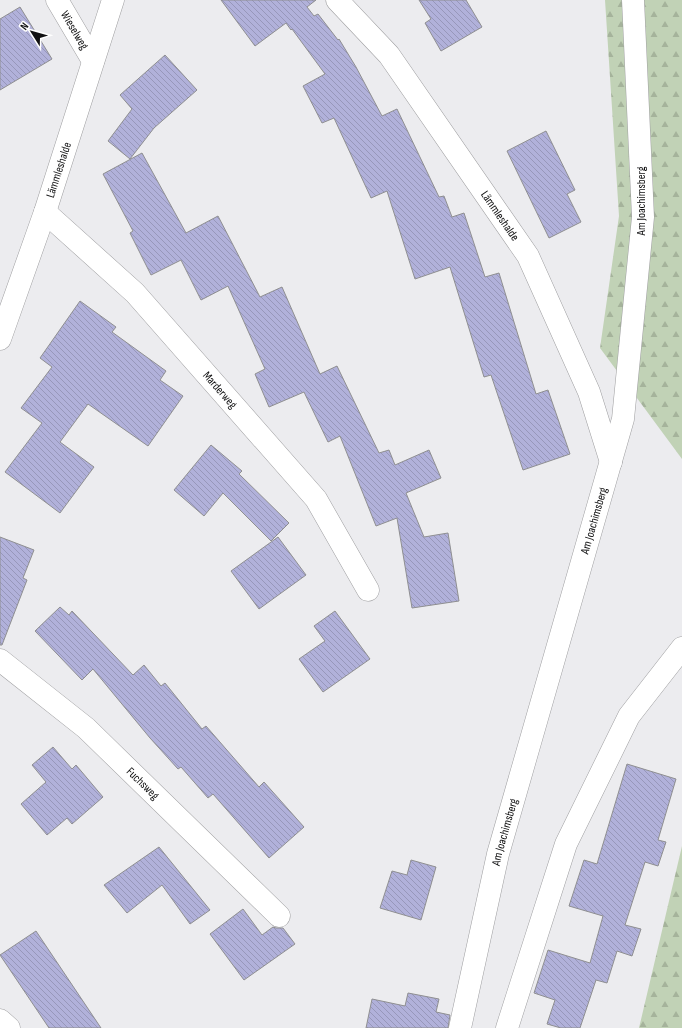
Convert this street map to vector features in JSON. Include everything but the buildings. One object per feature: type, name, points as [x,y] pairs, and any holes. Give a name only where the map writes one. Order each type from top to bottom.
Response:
[{"type":"street","name":"Wieselweg","points":[[57,0],[93,61]]},
{"type":"street","name":"Lämmleshalde","points":[[0,339],[45,212],[113,0]]},
{"type":"street","name":"Lämmleshalde","points":[[337,0],[389,55],[528,256],[589,392],[611,462]]},
{"type":"street","name":"Am Joachimsberg","points":[[460,1028],[498,854],[611,462],[622,419],[644,217],[633,0]]},
{"type":"street","name":"Marderweg","points":[[45,212],[134,293],[316,499],[368,590]]},
{"type":"street","points":[[507,1028],[566,844],[629,716],[682,648]]},
{"type":"street","name":"Fuchsweg","points":[[0,660],[86,728],[279,916]]},
{"type":"street","points":[[0,1020],[9,1028]]},
{"type":"green space","points":[[605,0],[682,0],[682,459],[600,348],[619,216]]},
{"type":"green space","points":[[682,846],[682,1028],[639,1028]]}]
